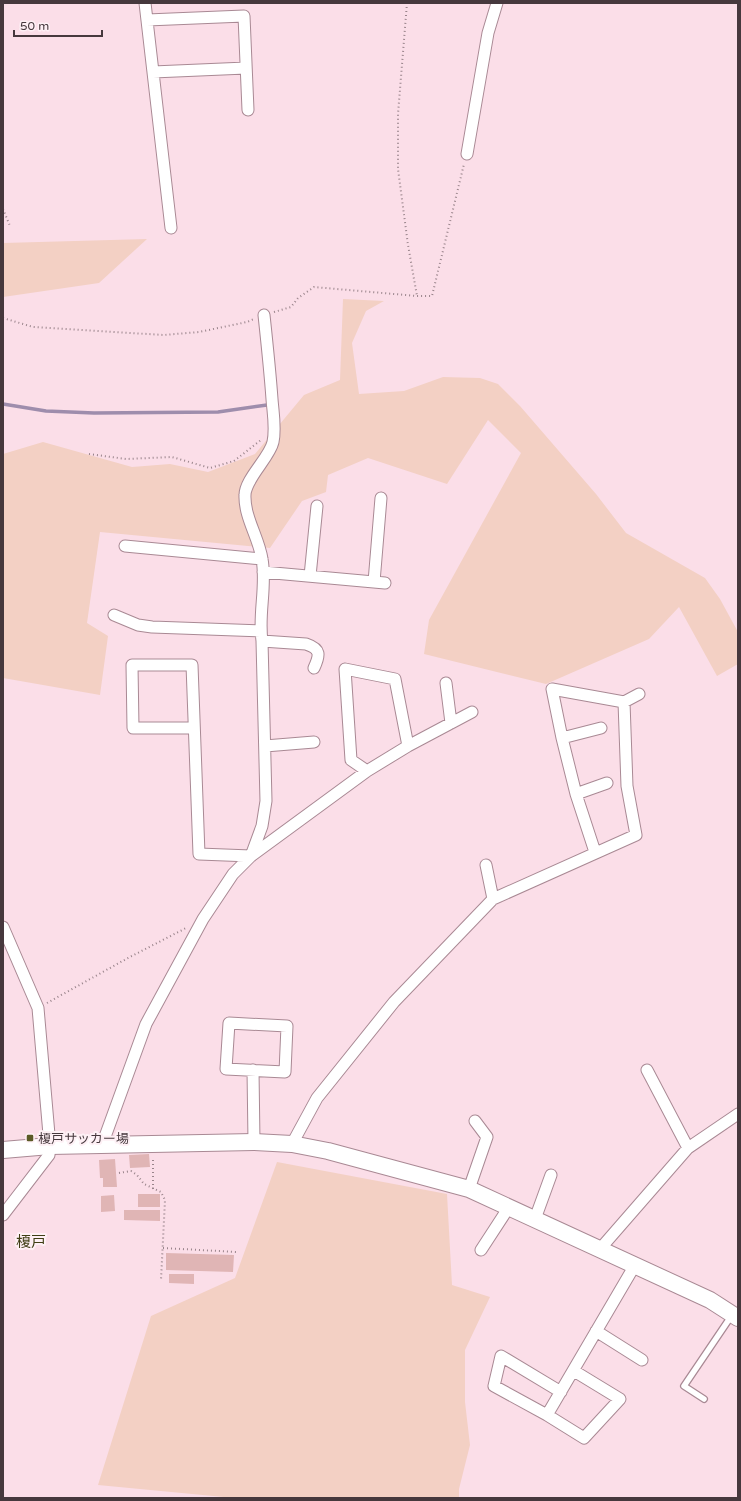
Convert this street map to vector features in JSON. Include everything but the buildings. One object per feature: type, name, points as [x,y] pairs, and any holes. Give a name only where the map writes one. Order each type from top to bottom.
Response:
[{"type":"street","points":[[145,3],[171,228]]},
{"type":"street","points":[[467,154],[488,33],[497,3]]},
{"type":"street","points":[[147,20],[244,16],[248,110]]},
{"type":"street","points":[[153,72],[246,68]]},
{"type":"street","points":[[250,856],[262,826],[266,801],[261,636],[263,572],[262,559],[246,508],[245,494],[251,479],[273,443],[275,429],[264,315]]},
{"type":"street","points":[[263,572],[379,582],[381,498]]},
{"type":"street","points":[[310,576],[317,506]]},
{"type":"street","points":[[125,546],[262,559]]},
{"type":"street","points":[[114,615],[138,625],[261,636],[306,644],[317,650],[319,657],[314,668]]},
{"type":"street","points":[[194,728],[133,728],[132,665],[192,665],[199,854],[250,856]]},
{"type":"street","points":[[367,772],[351,760],[345,669],[396,679],[408,746]]},
{"type":"street","points":[[446,683],[451,723]]},
{"type":"street","points":[[595,852],[576,794],[552,689],[624,702],[639,694]]},
{"type":"street","points":[[292,1144],[318,1098],[394,1002],[493,899],[595,852],[636,835],[627,786],[624,702]]},
{"type":"street","points":[[102,1145],[146,1024],[203,919],[232,874],[250,856],[367,772],[408,746],[472,712]]},
{"type":"street","points":[[562,738],[601,728]]},
{"type":"street","points":[[264,746],[314,742]]},
{"type":"street","points":[[576,794],[607,783]]},
{"type":"street","points":[[486,865],[493,899]]},
{"type":"street","points":[[3,928],[38,1008],[50,1146],[49,1155],[3,1215]]},
{"type":"street","points":[[229,1023],[287,1026],[285,1072],[253,1070],[226,1069],[229,1023]]},
{"type":"street","points":[[253,1070],[254,1142]]},
{"type":"street","points":[[647,1070],[688,1148]]},
{"type":"street","points":[[600,1249],[688,1148],[738,1114]]},
{"type":"street","points":[[469,1189],[487,1137],[475,1121]]},
{"type":"street","points":[[3,1150],[50,1146],[254,1142],[292,1144],[328,1151],[469,1189],[710,1300],[735,1316]]},
{"type":"street","points":[[535,1219],[551,1175]]},
{"type":"street","points":[[481,1250],[509,1207]]},
{"type":"street","points":[[547,1415],[635,1265]]},
{"type":"street","points":[[596,1331],[642,1360]]},
{"type":"street","points":[[561,1392],[501,1356],[494,1386],[547,1415],[584,1438],[620,1399],[574,1370]]},
{"type":"lane","points":[[704,1399],[684,1386],[735,1316]]},
{"type":"path","points":[[407,3],[398,114],[398,169],[408,246],[417,296]]},
{"type":"path","points":[[3,318],[33,327],[164,335],[199,332],[247,322],[291,307],[298,298],[314,287],[432,296],[467,154]]},
{"type":"path","points":[[3,209],[10,226]]},
{"type":"path","points":[[89,454],[126,459],[172,457],[210,468],[234,461],[275,429]]},
{"type":"path","points":[[38,1008],[128,958],[203,919]]},
{"type":"path","points":[[153,1189],[154,1144]]},
{"type":"path","points":[[119,1173],[131,1172],[138,1175],[144,1184],[161,1192],[165,1200],[161,1280]]},
{"type":"path","points":[[163,1248],[237,1252]]},
{"type":"shaded area","points":[[147,239],[99,283],[3,297],[3,243]]},
{"type":"shaded area","points":[[343,299],[384,301],[366,311],[352,343],[359,394],[404,391],[443,377],[480,378],[498,384],[520,406],[596,494],[626,533],[705,578],[720,599],[738,632],[738,664],[717,676],[679,607],[649,639],[546,684],[424,654],[429,620],[521,453],[488,420],[447,484],[368,458],[328,475],[326,492],[302,501],[270,548],[100,532],[87,623],[108,636],[100,695],[3,678],[3,454],[43,442],[132,467],[170,464],[208,472],[255,454],[304,395],[340,380]]},
{"type":"shaded area","points":[[277,1162],[447,1194],[452,1285],[490,1297],[465,1350],[465,1402],[470,1445],[459,1489],[459,1498],[234,1498],[98,1485],[151,1316],[235,1278]]},
{"type":"waterway","points":[[3,404],[46,411],[94,413],[218,412],[267,405]]},
{"type":"place","name":"榎戸サッカー場","points":[[30,1138]]},
{"type":"district","name":"榎戸","points":[[31,1242]]}]
